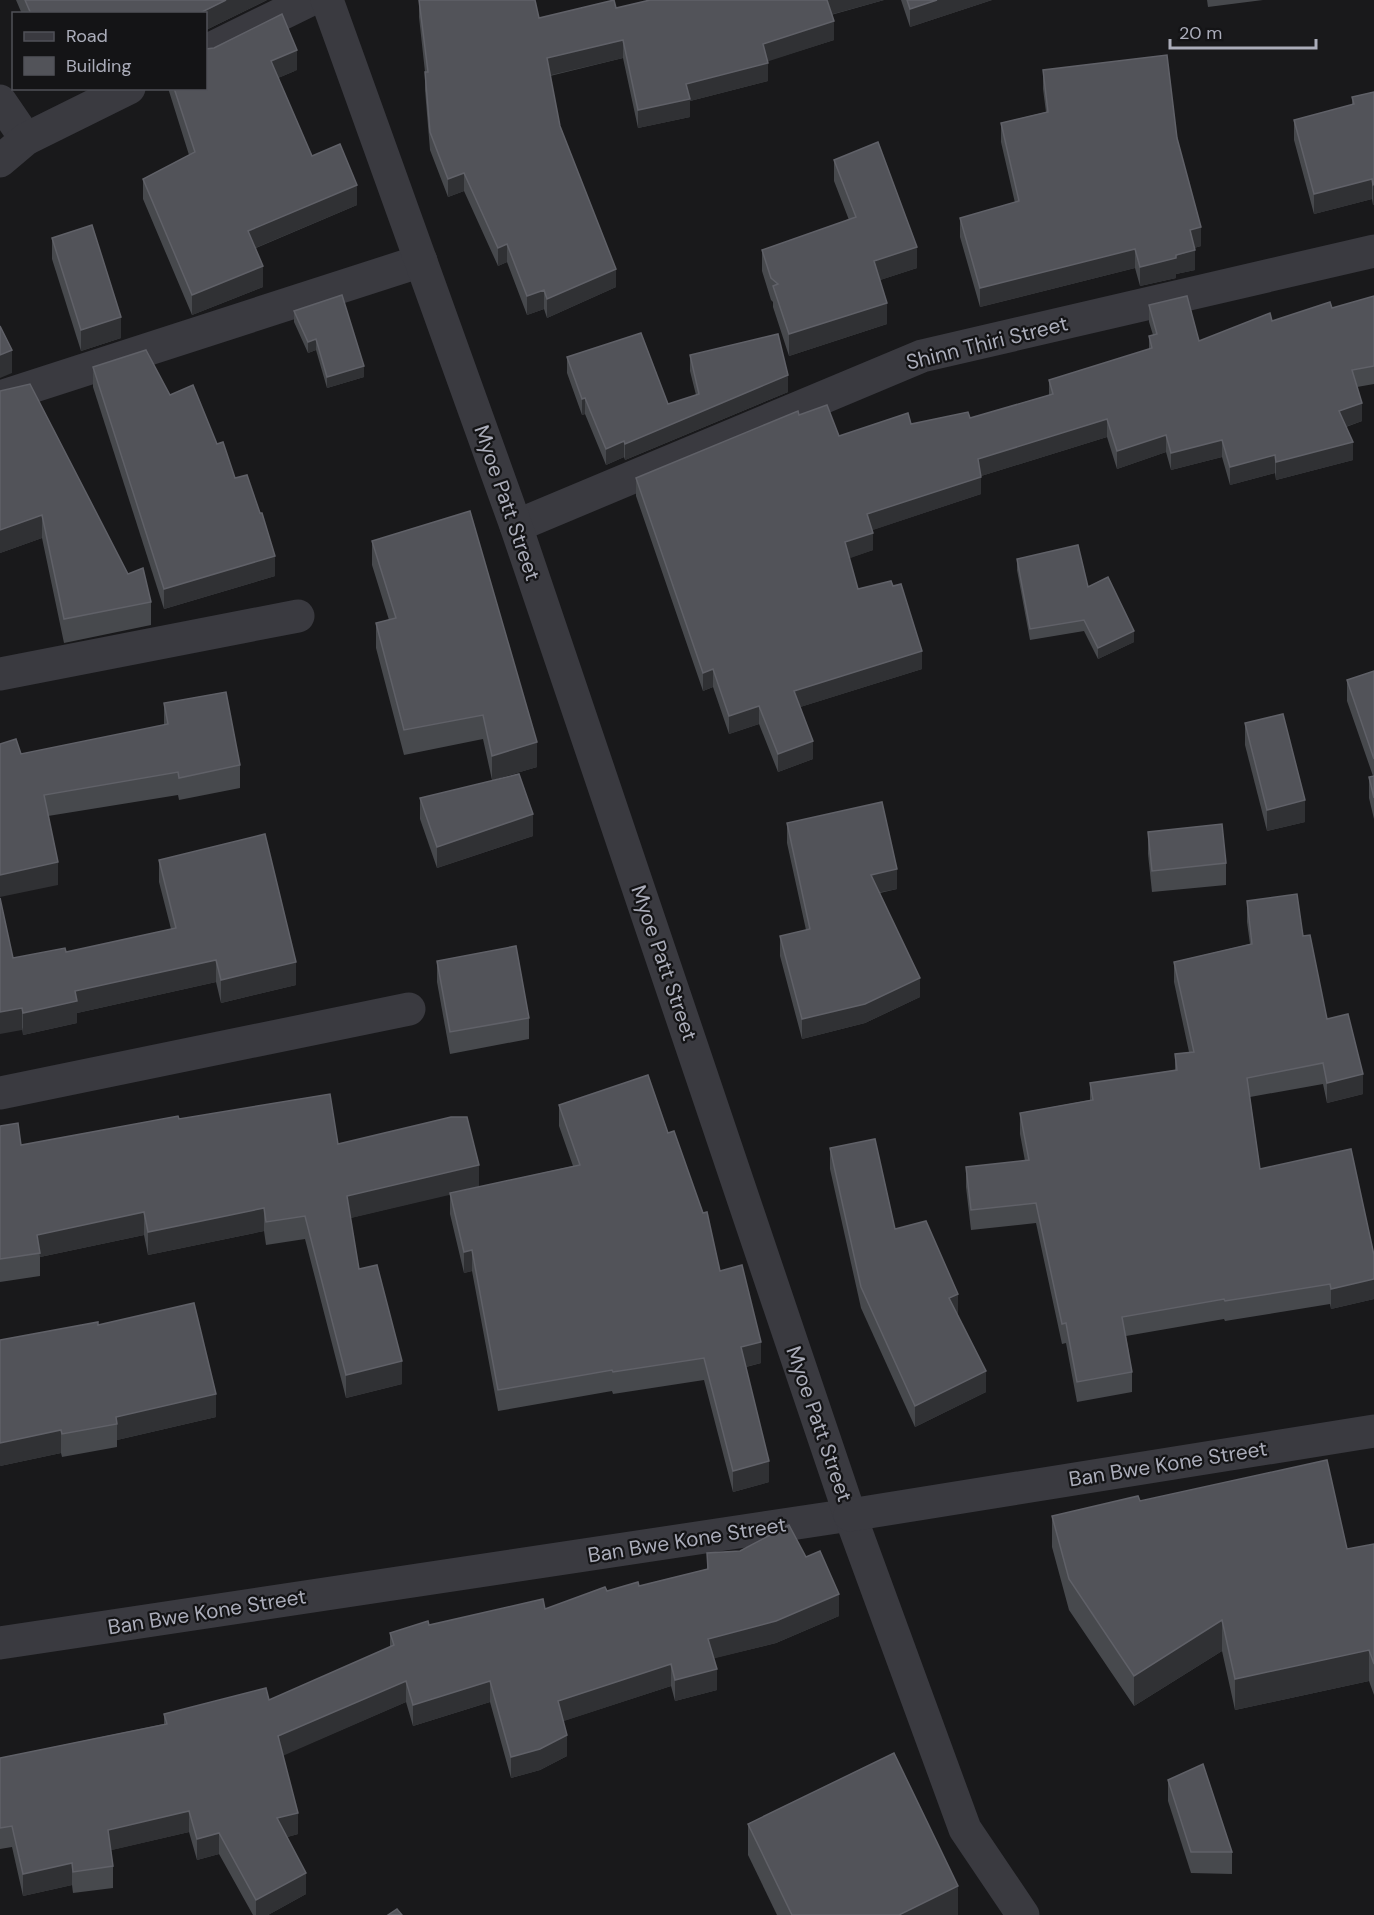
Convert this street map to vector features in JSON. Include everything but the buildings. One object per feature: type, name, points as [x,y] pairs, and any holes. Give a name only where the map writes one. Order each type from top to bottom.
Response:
[{"type":"street","points":[[207,51],[310,0]]},
{"type":"street","name":"Myoe Patt Street","points":[[327,0],[516,526],[850,1515],[965,1829],[1023,1915]]},
{"type":"street","points":[[0,161],[26,139],[125,90]]},
{"type":"street","points":[[0,100],[26,139]]},
{"type":"street","name":"Shinn Thiri Street","points":[[516,526],[922,356],[1374,251]]},
{"type":"street","points":[[0,397],[421,261]]},
{"type":"street","points":[[0,674],[298,616]]},
{"type":"street","points":[[0,1093],[409,1009]]},
{"type":"street","name":"Ban Bwe Kone Street","points":[[0,1643],[850,1515],[1374,1431]]}]
